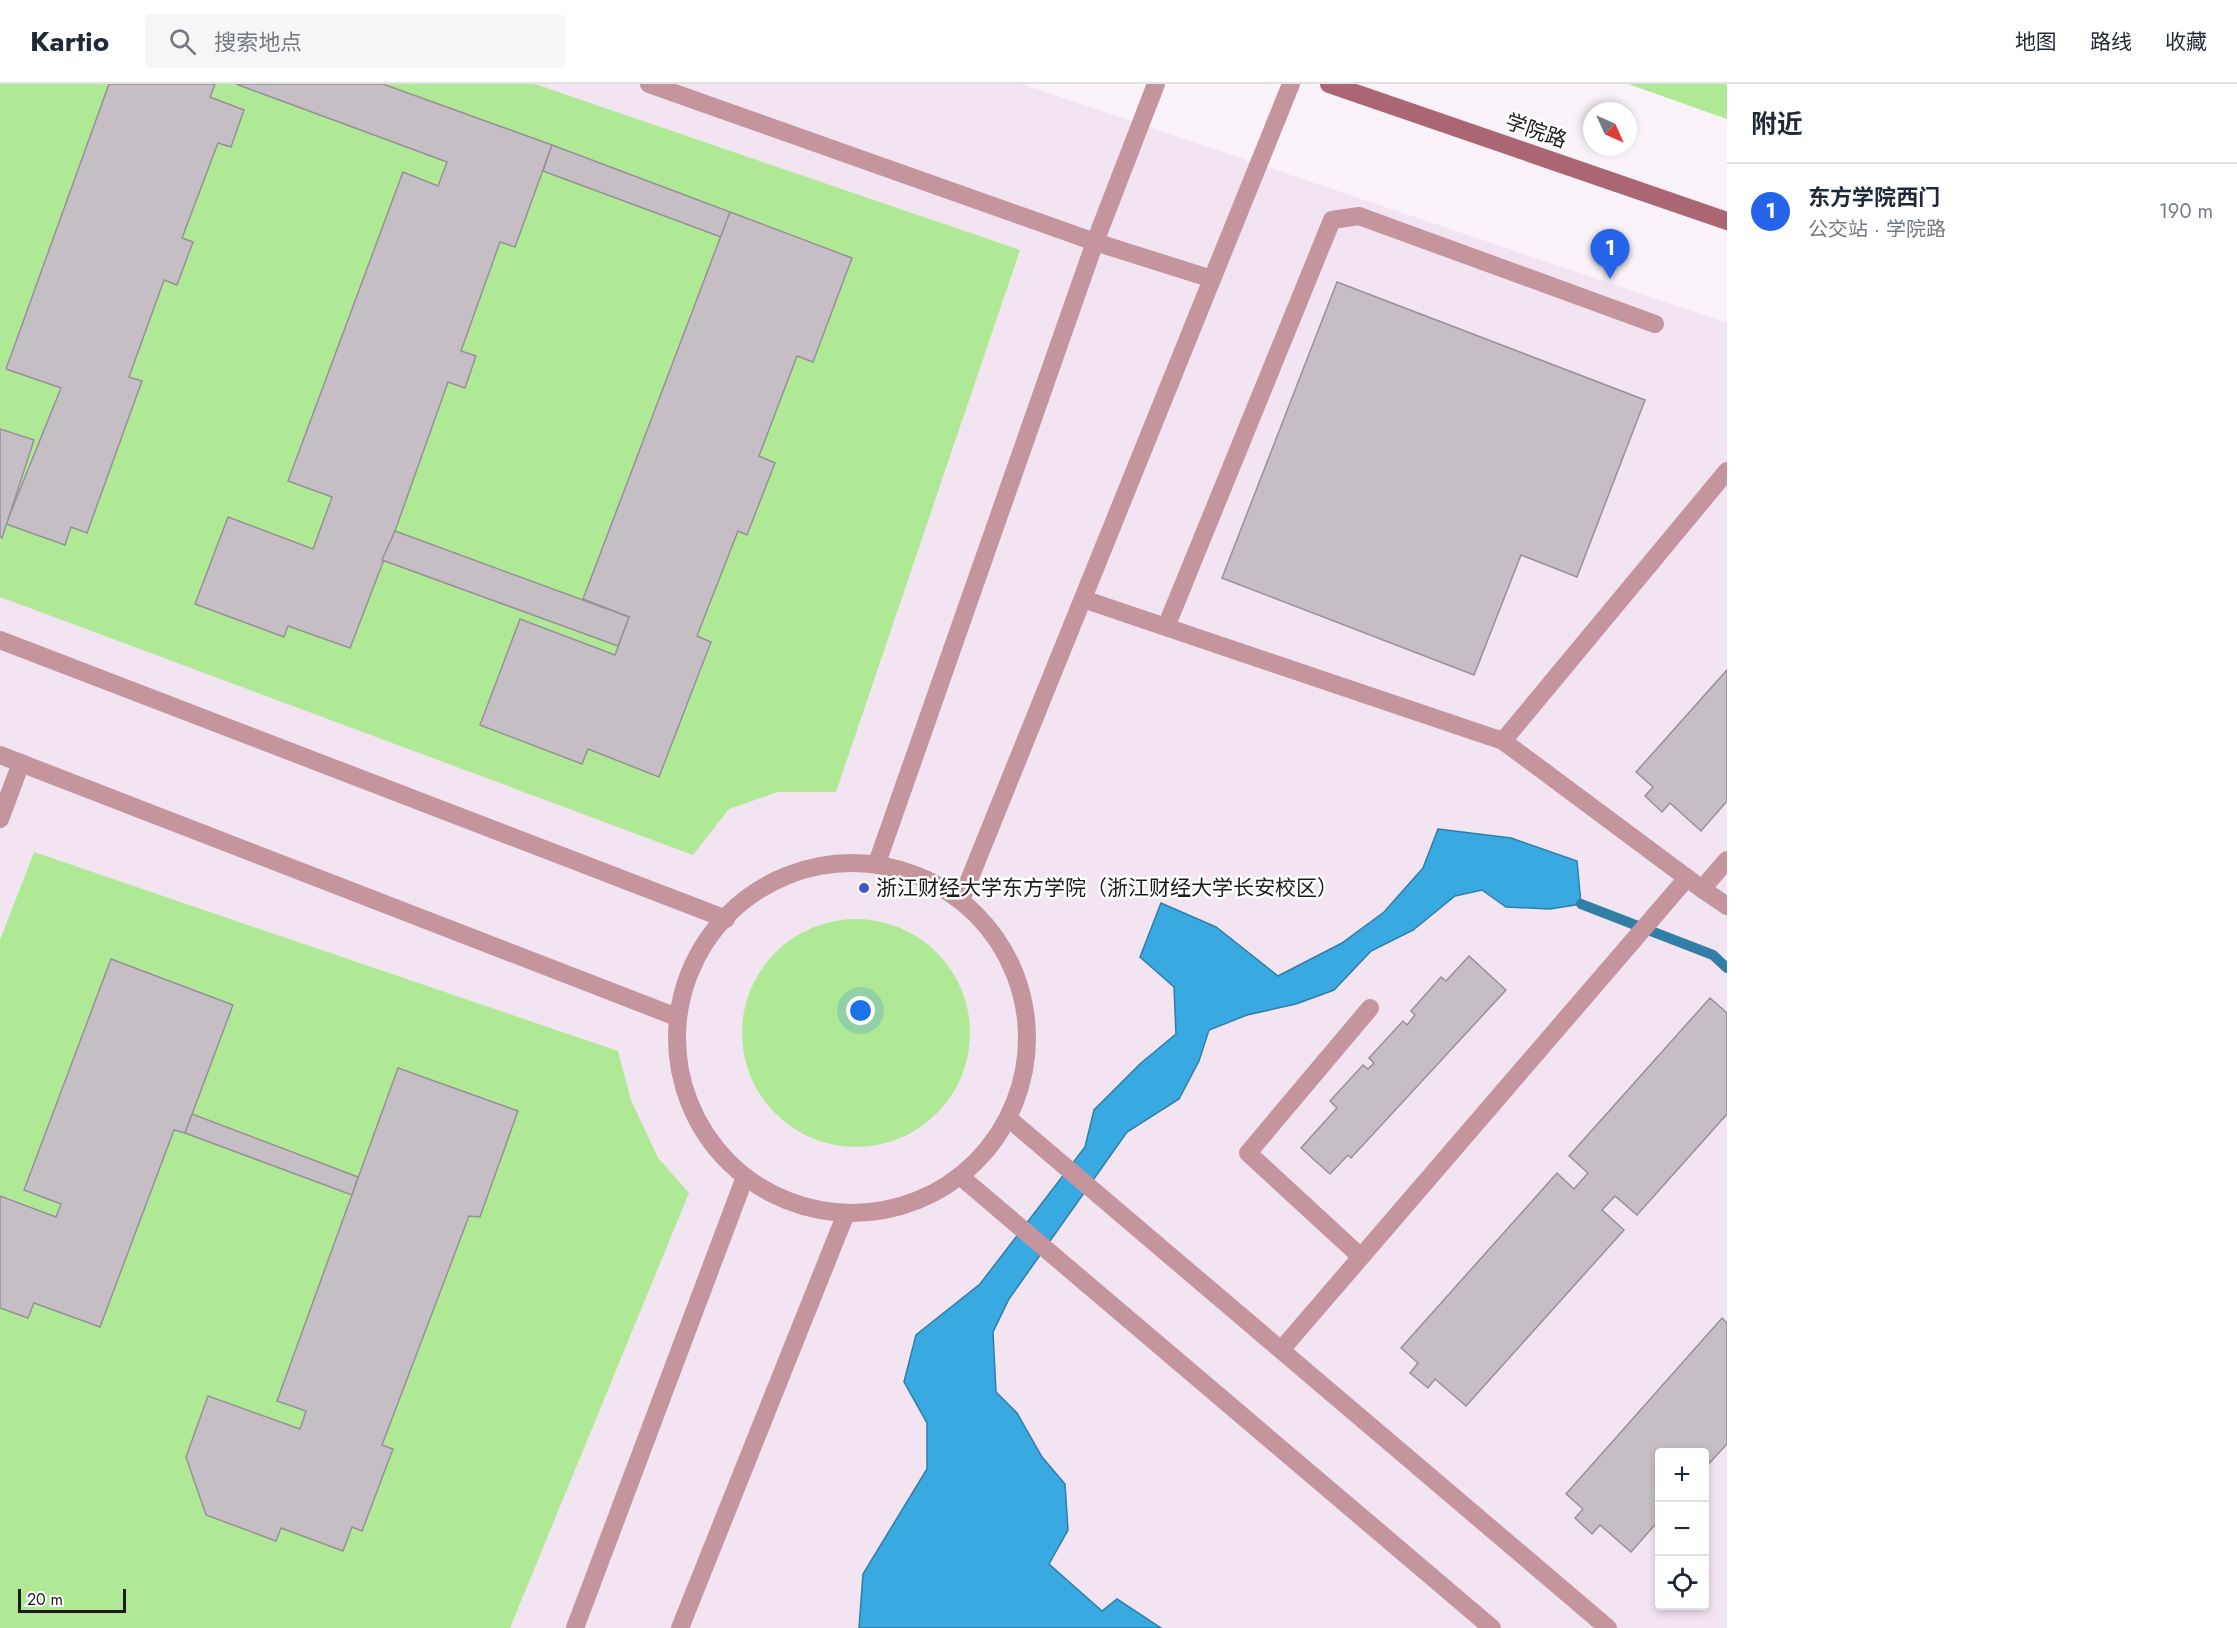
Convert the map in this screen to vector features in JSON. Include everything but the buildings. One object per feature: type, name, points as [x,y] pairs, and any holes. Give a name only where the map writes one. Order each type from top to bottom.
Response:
[{"type":"street","points":[[649,84],[1095,242],[1212,279]]},
{"type":"street","points":[[877,863],[1095,242],[1156,84]]},
{"type":"street","points":[[961,900],[1291,84]]},
{"type":"street","name":"学院路","points":[[1329,84],[1727,221]]},
{"type":"street","points":[[1166,627],[1332,220],[1359,216],[1655,324]]},
{"type":"street","points":[[1503,741],[1727,471]]},
{"type":"street","points":[[1083,599],[1503,741],[1694,884],[1727,906]]},
{"type":"street","points":[[0,640],[726,919]]},
{"type":"street","points":[[0,755],[674,1016]]},
{"type":"street","points":[[0,819],[21,763]]},
{"type":"street","points":[[1281,1350],[1660,909],[1727,860]]},
{"type":"street","points":[[835,863],[877,863],[927,878],[961,900],[995,935],[1017,977],[1028,1024],[1024,1072],[1008,1118],[962,1177],[932,1194],[874,1212],[845,1216],[777,1197],[745,1177],[709,1140],[686,1094],[674,1016],[704,944],[739,904],[784,876],[835,863]]},
{"type":"street","points":[[1361,1257],[1248,1153],[1370,1008]]},
{"type":"street","points":[[1008,1118],[1608,1628]]},
{"type":"street","points":[[576,1628],[745,1177]]},
{"type":"street","points":[[962,1177],[1492,1628]]},
{"type":"street","points":[[680,1628],[845,1216]]},
{"type":"shaded area","name":"浙江财经大学东方学院（浙江财经大学长安校区）","points":[[0,84],[1022,84],[1727,323],[1727,1628],[0,1628]]},
{"type":"green space","points":[[0,84],[535,84],[1020,250],[836,792],[778,792],[729,809],[693,855],[0,597]]},
{"type":"green space","points":[[1628,84],[1727,84],[1727,119]]},
{"type":"green space","points":[[34,852],[618,1051],[631,1100],[658,1158],[689,1193],[510,1628],[0,1628],[0,940]]},
{"type":"green space","points":[[856,919],[889,924],[910,933],[928,945],[944,961],[956,979],[965,1000],[970,1033],[965,1066],[956,1087],[944,1105],[928,1121],[910,1133],[889,1142],[856,1147],[823,1142],[802,1133],[784,1121],[768,1105],[756,1087],[747,1066],[742,1033],[747,1000],[756,979],[768,961],[784,945],[802,933],[823,924]]},
{"type":"water","points":[[1438,829],[1511,838],[1577,861],[1581,904],[1550,909],[1506,907],[1482,890],[1455,896],[1413,930],[1371,951],[1334,990],[1296,1004],[1247,1015],[1209,1030],[1199,1061],[1179,1099],[1127,1132],[1009,1299],[993,1332],[996,1392],[1017,1413],[1042,1457],[1065,1484],[1068,1530],[1049,1564],[1102,1611],[1117,1599],[1161,1628],[859,1628],[863,1574],[927,1469],[927,1423],[904,1382],[916,1335],[980,1284],[1085,1147],[1094,1110],[1141,1063],[1176,1034],[1174,987],[1140,957],[1161,903],[1216,927],[1278,976],[1342,943],[1384,912],[1423,868]]},
{"type":"waterway","points":[[1581,904],[1713,955],[1727,968]]},
{"type":"place","name":"东方学院西门","points":[[1610,279]]},
{"type":"place","name":"浙江财经大学东方学院（浙江财经大学长安校区）","points":[[864,888]]}]
